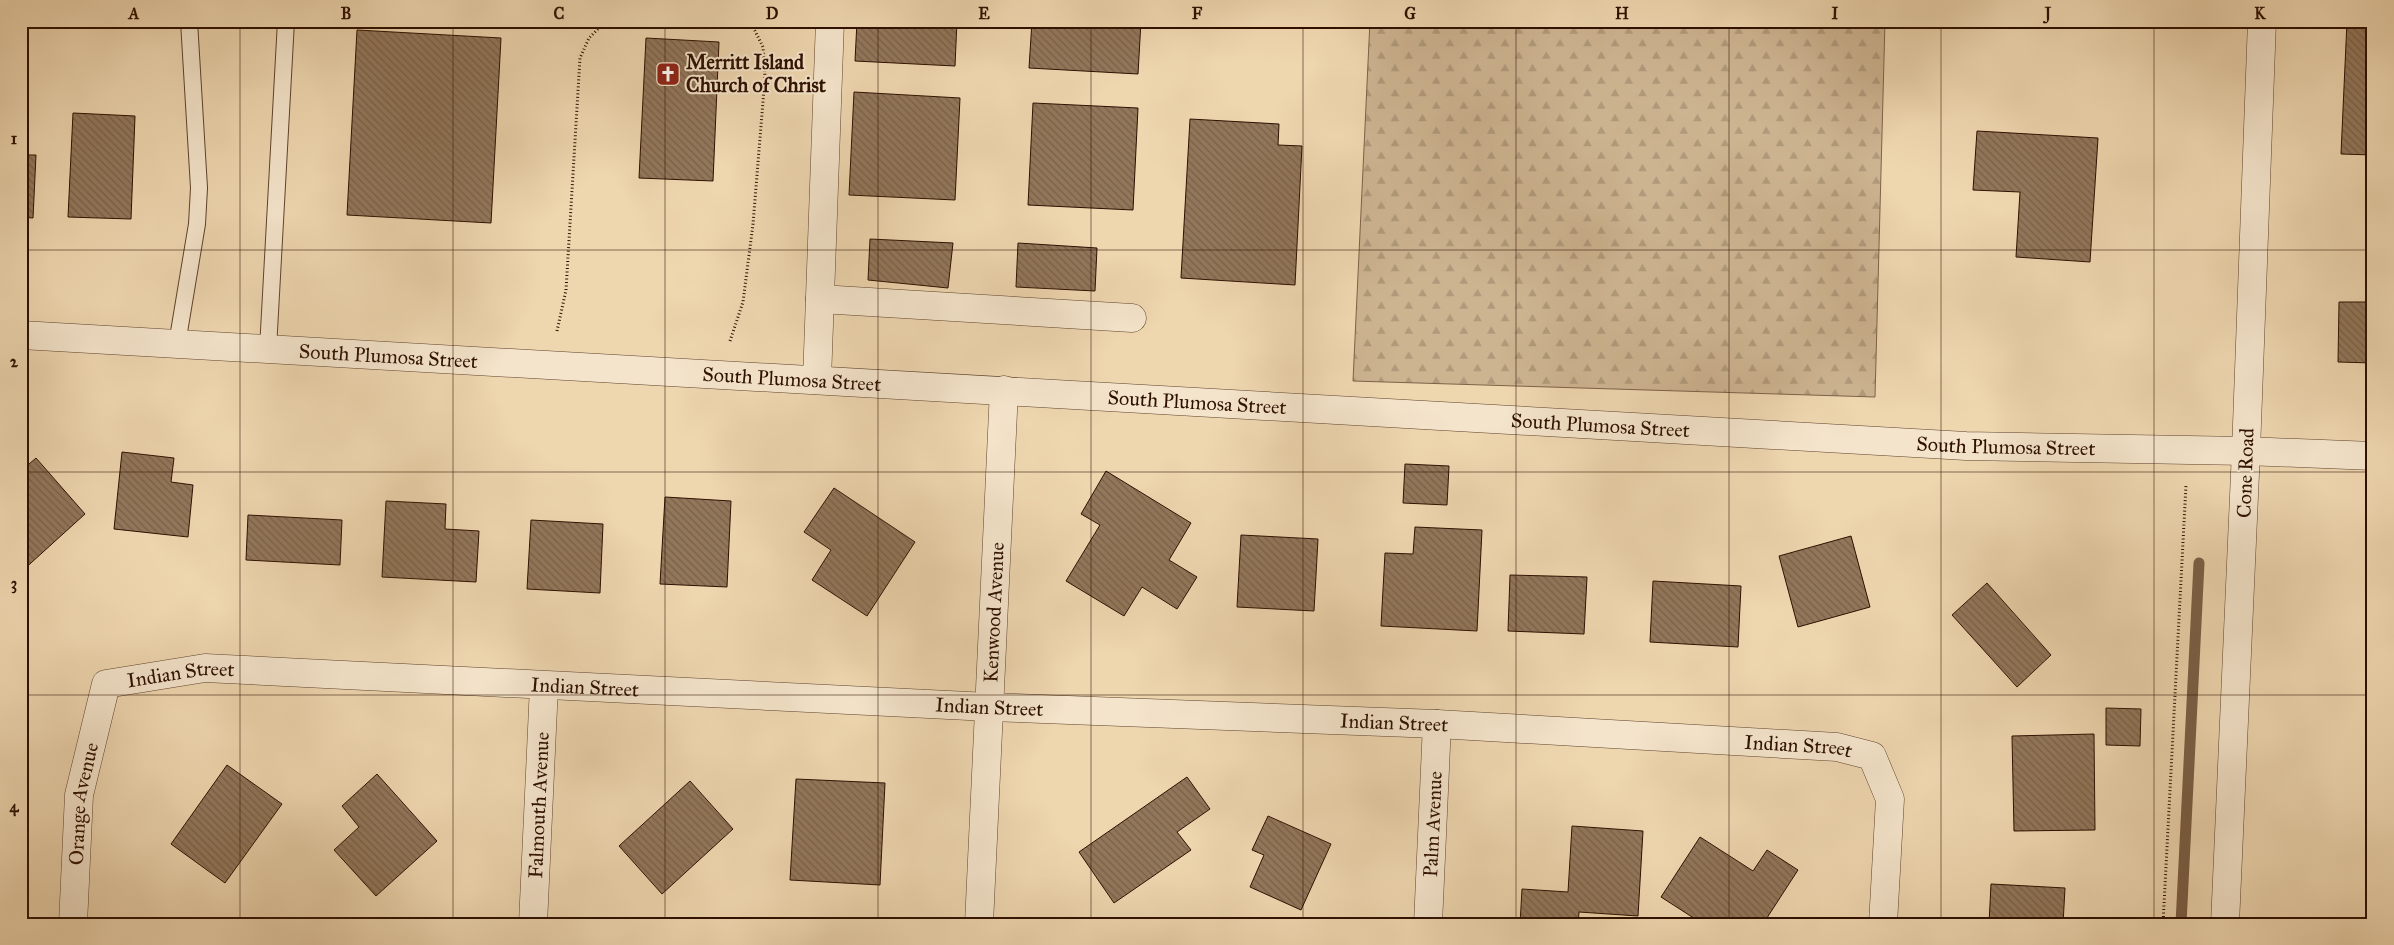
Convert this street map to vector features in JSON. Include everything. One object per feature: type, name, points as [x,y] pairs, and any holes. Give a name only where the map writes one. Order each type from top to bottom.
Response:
[{"type":"street","points":[[817,380],[830,21]]},
{"type":"street","name":"Cone Road","points":[[2225,924],[2246,452],[2262,21]]},
{"type":"street","points":[[820,299],[1132,318]]},
{"type":"street","name":"South Plumosa Street","points":[[21,335],[1966,446],[2373,456]]},
{"type":"street","name":"Kenwood Avenue","points":[[980,924],[1004,390]]},
{"type":"street","name":"Indian Street","points":[[106,684],[205,668],[989,707],[1437,724],[1837,747],[1872,756],[1890,799],[1883,924]]},
{"type":"street","name":"Orange Avenue","points":[[73,924],[79,795],[106,684]]},
{"type":"street","name":"Falmouth Avenue","points":[[532,924],[544,686]]},
{"type":"street","name":"Palm Avenue","points":[[1428,924],[1437,724]]},
{"type":"lane","points":[[177,344],[197,224],[199,188],[188,21]]},
{"type":"lane","points":[[268,349],[286,21]]},
{"type":"path","points":[[538,364],[560,327],[566,290],[580,58],[589,38],[606,21]]},
{"type":"path","points":[[720,374],[742,302],[753,224],[765,77],[763,47],[750,21]]},
{"type":"path","points":[[2163,924],[2188,450]]},
{"type":"green space","points":[[1370,21],[1885,21],[1875,397],[1353,381]]},
{"type":"building","points":[[857,21],[957,21],[955,66],[855,61]]},
{"type":"building","points":[[1032,21],[1141,21],[1138,74],[1029,68]]},
{"type":"building","points":[[2347,21],[2373,21],[2373,155],[2341,154]]},
{"type":"building","points":[[357,30],[501,38],[491,223],[347,215]]},
{"type":"building","points":[[646,38],[719,42],[713,181],[639,178]]},
{"type":"building","points":[[854,92],[960,98],[955,200],[849,195]]},
{"type":"building","points":[[1033,103],[1138,108],[1133,210],[1028,205]]},
{"type":"building","points":[[73,113],[135,116],[131,219],[68,217]]},
{"type":"building","points":[[1190,119],[1279,124],[1278,145],[1302,146],[1295,285],[1181,278]]},
{"type":"building","points":[[1977,131],[2098,138],[2090,262],[2016,257],[2020,192],[1973,190]]},
{"type":"building","points":[[21,155],[36,155],[33,218],[21,217]]},
{"type":"building","points":[[870,239],[953,243],[948,288],[868,280]]},
{"type":"building","points":[[1018,243],[1097,248],[1095,291],[1016,287]]},
{"type":"building","points":[[2339,302],[2373,302],[2373,363],[2338,362]]},
{"type":"building","points":[[122,452],[174,458],[171,482],[193,485],[188,537],[114,529]]},
{"type":"building","points":[[36,458],[85,514],[21,572],[21,471]]},
{"type":"building","points":[[1405,464],[1449,466],[1447,505],[1403,503]]},
{"type":"building","points":[[1106,471],[1191,523],[1169,560],[1197,577],[1177,609],[1142,587],[1124,616],[1066,581],[1100,525],[1081,514]]},
{"type":"building","points":[[834,488],[915,542],[867,616],[812,580],[831,550],[804,532]]},
{"type":"building","points":[[665,497],[731,501],[727,587],[660,584]]},
{"type":"building","points":[[386,501],[446,504],[445,529],[479,531],[476,582],[382,577]]},
{"type":"building","points":[[248,515],[342,520],[340,565],[246,560]]},
{"type":"building","points":[[531,520],[603,524],[600,593],[527,589]]},
{"type":"building","points":[[1415,527],[1482,530],[1477,631],[1381,626],[1385,553],[1413,554]]},
{"type":"building","points":[[1241,535],[1318,539],[1314,611],[1237,607]]},
{"type":"building","points":[[1851,536],[1870,607],[1798,627],[1779,556]]},
{"type":"building","points":[[1510,575],[1587,577],[1584,634],[1508,631]]},
{"type":"building","points":[[1653,581],[1741,586],[1738,647],[1650,642]]},
{"type":"building","points":[[1987,583],[2051,655],[2017,687],[1952,615]]},
{"type":"building","points":[[2106,708],[2141,709],[2140,746],[2106,745]]},
{"type":"building","points":[[2094,734],[2095,830],[2014,831],[2012,736]]},
{"type":"building","points":[[227,765],[282,804],[225,883],[171,844]]},
{"type":"building","points":[[377,774],[437,841],[376,896],[334,850],[359,827],[342,806]]},
{"type":"building","points":[[1187,777],[1210,809],[1177,832],[1191,850],[1114,903],[1079,852]]},
{"type":"building","points":[[796,779],[885,783],[880,885],[790,880]]},
{"type":"building","points":[[690,781],[733,829],[662,894],[619,846]]},
{"type":"building","points":[[1268,816],[1331,844],[1301,910],[1250,887],[1264,855],[1252,850]]},
{"type":"building","points":[[1572,826],[1643,831],[1638,916],[1579,912],[1578,924],[1520,924],[1522,889],[1568,892]]},
{"type":"building","points":[[1700,837],[1753,871],[1767,850],[1798,870],[1763,924],[1703,924],[1661,897]]},
{"type":"building","points":[[1991,884],[2065,888],[2063,924],[1989,924]]},
{"type":"waterway","points":[[2181,924],[2199,563]]},
{"type":"place","name":"Merritt Island Church of Christ","points":[[668,74]]}]
